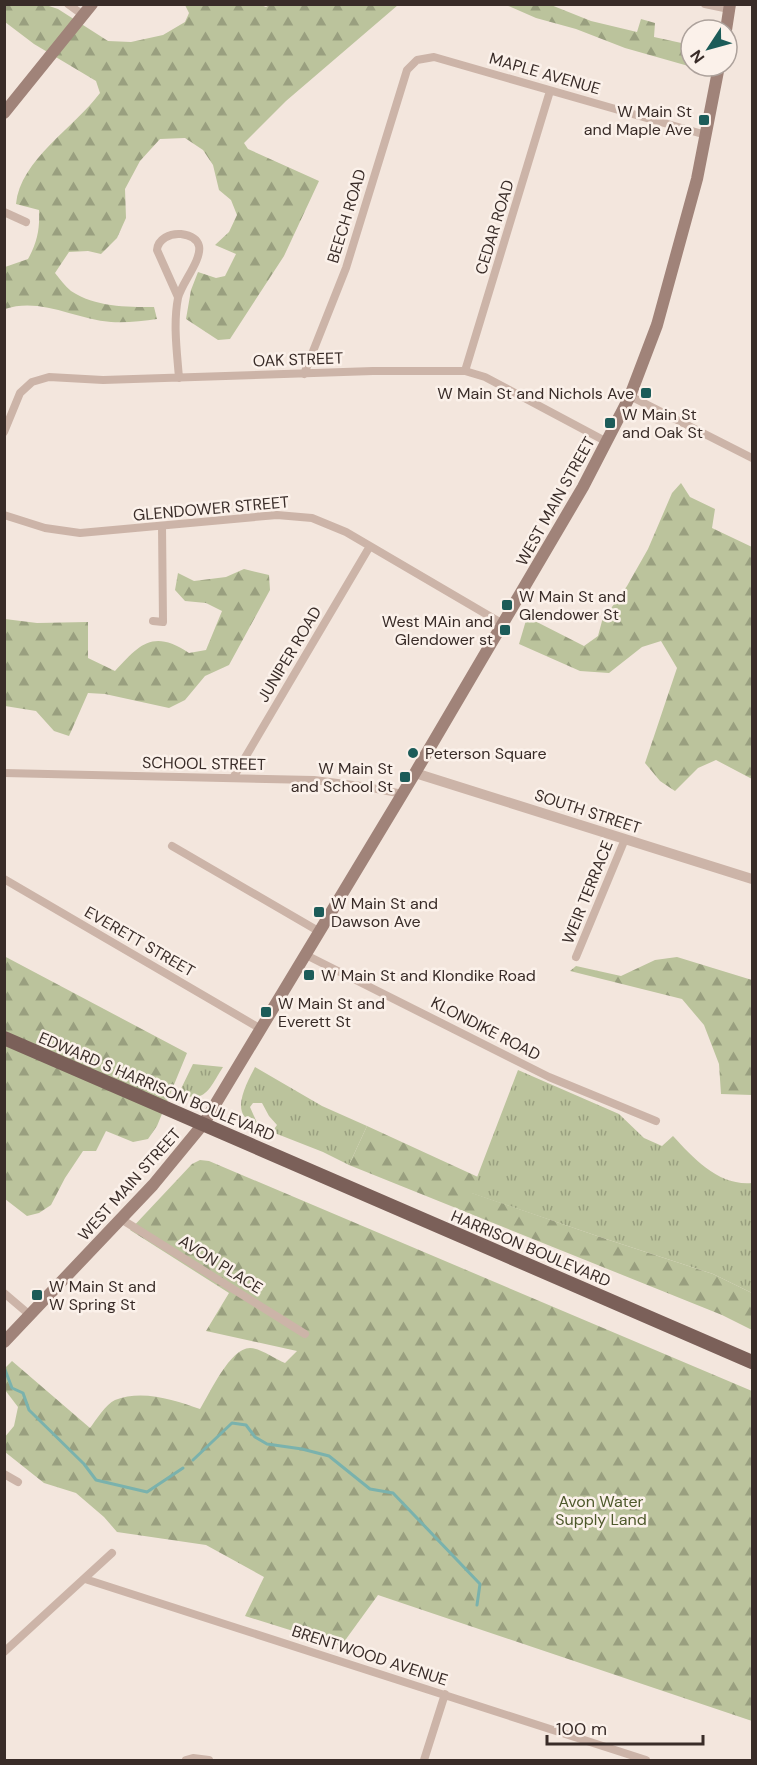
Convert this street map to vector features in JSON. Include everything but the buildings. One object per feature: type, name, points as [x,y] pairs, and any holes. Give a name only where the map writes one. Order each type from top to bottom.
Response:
[{"type":"main road","points":[[4,113],[92,4]]},
{"type":"main road","name":"WEST MAIN STREET","points":[[4,1342],[153,1185],[204,1123],[403,794],[607,442],[630,396],[657,325],[697,179],[717,78]]},
{"type":"main road","name":"EDWARD S HARRISON BOULEVARD","points":[[4,1038],[297,1164]]},
{"type":"main road","name":"HARRISON BOULEVARD","points":[[297,1164],[753,1362]]},
{"type":"street","points":[[68,4],[83,15]]},
{"type":"street","points":[[705,4],[730,7]]},
{"type":"street","name":"MAPLE AVENUE","points":[[411,64],[423,58],[434,57],[706,135]]},
{"type":"street","name":"BEECH ROAD","points":[[304,374],[346,268],[404,77],[411,64]]},
{"type":"street","name":"CEDAR ROAD","points":[[465,371],[550,91]]},
{"type":"street","points":[[4,212],[26,222]]},
{"type":"street","points":[[178,297],[157,250],[159,243],[165,237],[174,234],[192,236],[200,249],[178,297],[175,324],[179,378]]},
{"type":"street","name":"OAK STREET","points":[[4,432],[20,393],[40,378],[103,380],[373,371],[465,371],[497,383],[607,442]]},
{"type":"street","points":[[630,396],[753,458]]},
{"type":"street","name":"GLENDOWER STREET","points":[[4,515],[28,524],[62,532],[98,532],[295,515],[329,524],[503,624]]},
{"type":"street","points":[[153,621],[163,622],[162,526]]},
{"type":"street","name":"JUNIPER ROAD","points":[[233,778],[370,546]]},
{"type":"street","name":"SCHOOL STREET","points":[[4,773],[335,782],[403,794]]},
{"type":"street","name":"SOUTH STREET","points":[[415,773],[753,879]]},
{"type":"street","name":"WEIR TERRACE","points":[[576,957],[625,839]]},
{"type":"street","points":[[172,846],[320,932]]},
{"type":"street","name":"EVERETT STREET","points":[[4,879],[261,1029]]},
{"type":"street","name":"KLONDIKE ROAD","points":[[306,955],[549,1077],[656,1121]]},
{"type":"street","name":"AVON PLACE","points":[[121,1219],[305,1334]]},
{"type":"street","points":[[4,1293],[31,1316]]},
{"type":"street","points":[[4,1474],[18,1482]]},
{"type":"street","points":[[4,1652],[112,1553]]},
{"type":"street","name":"BRENTWOOD AVENUE","points":[[85,1579],[646,1761]]},
{"type":"street","points":[[424,1761],[445,1694]]},
{"type":"street","points":[[186,1760],[199,1758],[209,1761]]},
{"type":"green space","points":[[258,4],[266,7],[271,4],[398,5],[286,101],[244,143],[248,149],[319,181],[284,256],[230,339],[218,340],[186,319],[191,290],[198,272],[216,278],[225,276],[236,254],[215,245],[229,232],[237,215],[231,200],[219,190],[213,165],[203,150],[185,138],[160,139],[140,161],[125,189],[126,218],[117,238],[101,254],[88,251],[69,252],[55,273],[71,291],[80,296],[111,305],[154,307],[157,319],[111,322],[44,307],[18,306],[5,309],[5,267],[28,259],[38,230],[39,210],[16,204],[20,188],[27,173],[38,159],[100,93],[96,81],[34,44],[5,22],[4,5],[46,5],[58,9],[108,41],[131,42],[163,35],[185,22],[189,13],[185,5]]},
{"type":"green space","points":[[506,5],[551,5],[591,21],[637,32],[641,19],[655,23],[654,37],[679,42],[679,63],[625,48],[576,29],[536,18]]},
{"type":"green space","points":[[681,483],[690,497],[715,509],[712,528],[752,547],[752,779],[716,760],[698,768],[675,791],[660,781],[645,763],[677,668],[661,641],[642,647],[609,673],[580,671],[519,644],[527,617],[584,646],[598,636],[602,621],[627,586],[648,549],[672,493]]},
{"type":"green space","points":[[244,569],[269,575],[270,590],[229,665],[205,676],[185,700],[169,708],[105,694],[88,693],[69,736],[54,731],[36,711],[5,706],[5,619],[37,623],[88,622],[88,658],[115,671],[140,647],[156,641],[177,646],[189,653],[206,650],[222,611],[206,603],[185,601],[175,590],[178,573],[194,581],[226,577]]},
{"type":"green space","points":[[4,956],[187,1053],[157,1126],[148,1139],[133,1142],[106,1131],[96,1151],[83,1151],[51,1205],[39,1213],[27,1216],[5,1199]]},
{"type":"green space","points":[[677,957],[752,980],[752,1095],[721,1094],[719,1064],[704,1025],[682,999],[570,971],[576,966],[621,976],[655,960]]},
{"type":"green space","points":[[193,1064],[223,1067],[206,1092],[195,1097],[179,1093]]},
{"type":"green space","points":[[255,1067],[322,1106],[367,1126],[349,1165],[272,1132],[277,1125],[262,1103],[253,1103],[250,1107],[257,1123],[248,1120],[241,1107],[242,1099]]},
{"type":"green space","points":[[518,1070],[619,1114],[644,1138],[662,1146],[673,1136],[699,1162],[718,1176],[740,1183],[752,1183],[752,1293],[713,1274],[471,1193]]},
{"type":"green space","points":[[367,1126],[478,1177],[472,1193],[713,1274],[752,1293],[752,1330],[722,1315],[349,1165]]},
{"type":"green space","name":"Avon Water Supply Land","points":[[200,1160],[209,1161],[752,1391],[752,1721],[378,1595],[341,1646],[245,1616],[264,1577],[206,1545],[117,1532],[104,1517],[76,1493],[44,1483],[5,1452],[4,1438],[14,1426],[18,1407],[5,1390],[5,1368],[12,1361],[90,1428],[108,1405],[125,1397],[158,1397],[200,1409],[228,1363],[243,1350],[250,1348],[258,1350],[285,1363],[297,1351],[206,1331],[229,1293],[130,1230],[192,1164]]},
{"type":"waterway","points":[[4,1367],[12,1388],[23,1393],[29,1410],[84,1464],[96,1480],[147,1492],[183,1468]]},
{"type":"waterway","points":[[193,1460],[232,1423],[246,1425],[255,1437],[267,1444],[329,1456],[370,1489],[393,1493],[480,1584],[477,1605]]},
{"type":"place","name":"W Main St and Maple Ave","points":[[704,120]]},
{"type":"place","name":"W Main St and Nichols Ave","points":[[646,393]]},
{"type":"place","name":"W Main St and Oak St","points":[[610,423]]},
{"type":"place","name":"W Main St and Glendower St","points":[[507,605]]},
{"type":"place","name":"West MAin and Glendower st","points":[[505,630]]},
{"type":"place","name":"Peterson Square","points":[[413,753]]},
{"type":"place","name":"W Main St and School St","points":[[405,777]]},
{"type":"place","name":"W Main St and Dawson Ave","points":[[319,912]]},
{"type":"place","name":"W Main St and Klondike Road","points":[[309,975]]},
{"type":"place","name":"W Main St and Everett St","points":[[266,1012]]},
{"type":"place","name":"W Main St and W Spring St","points":[[37,1295]]}]
